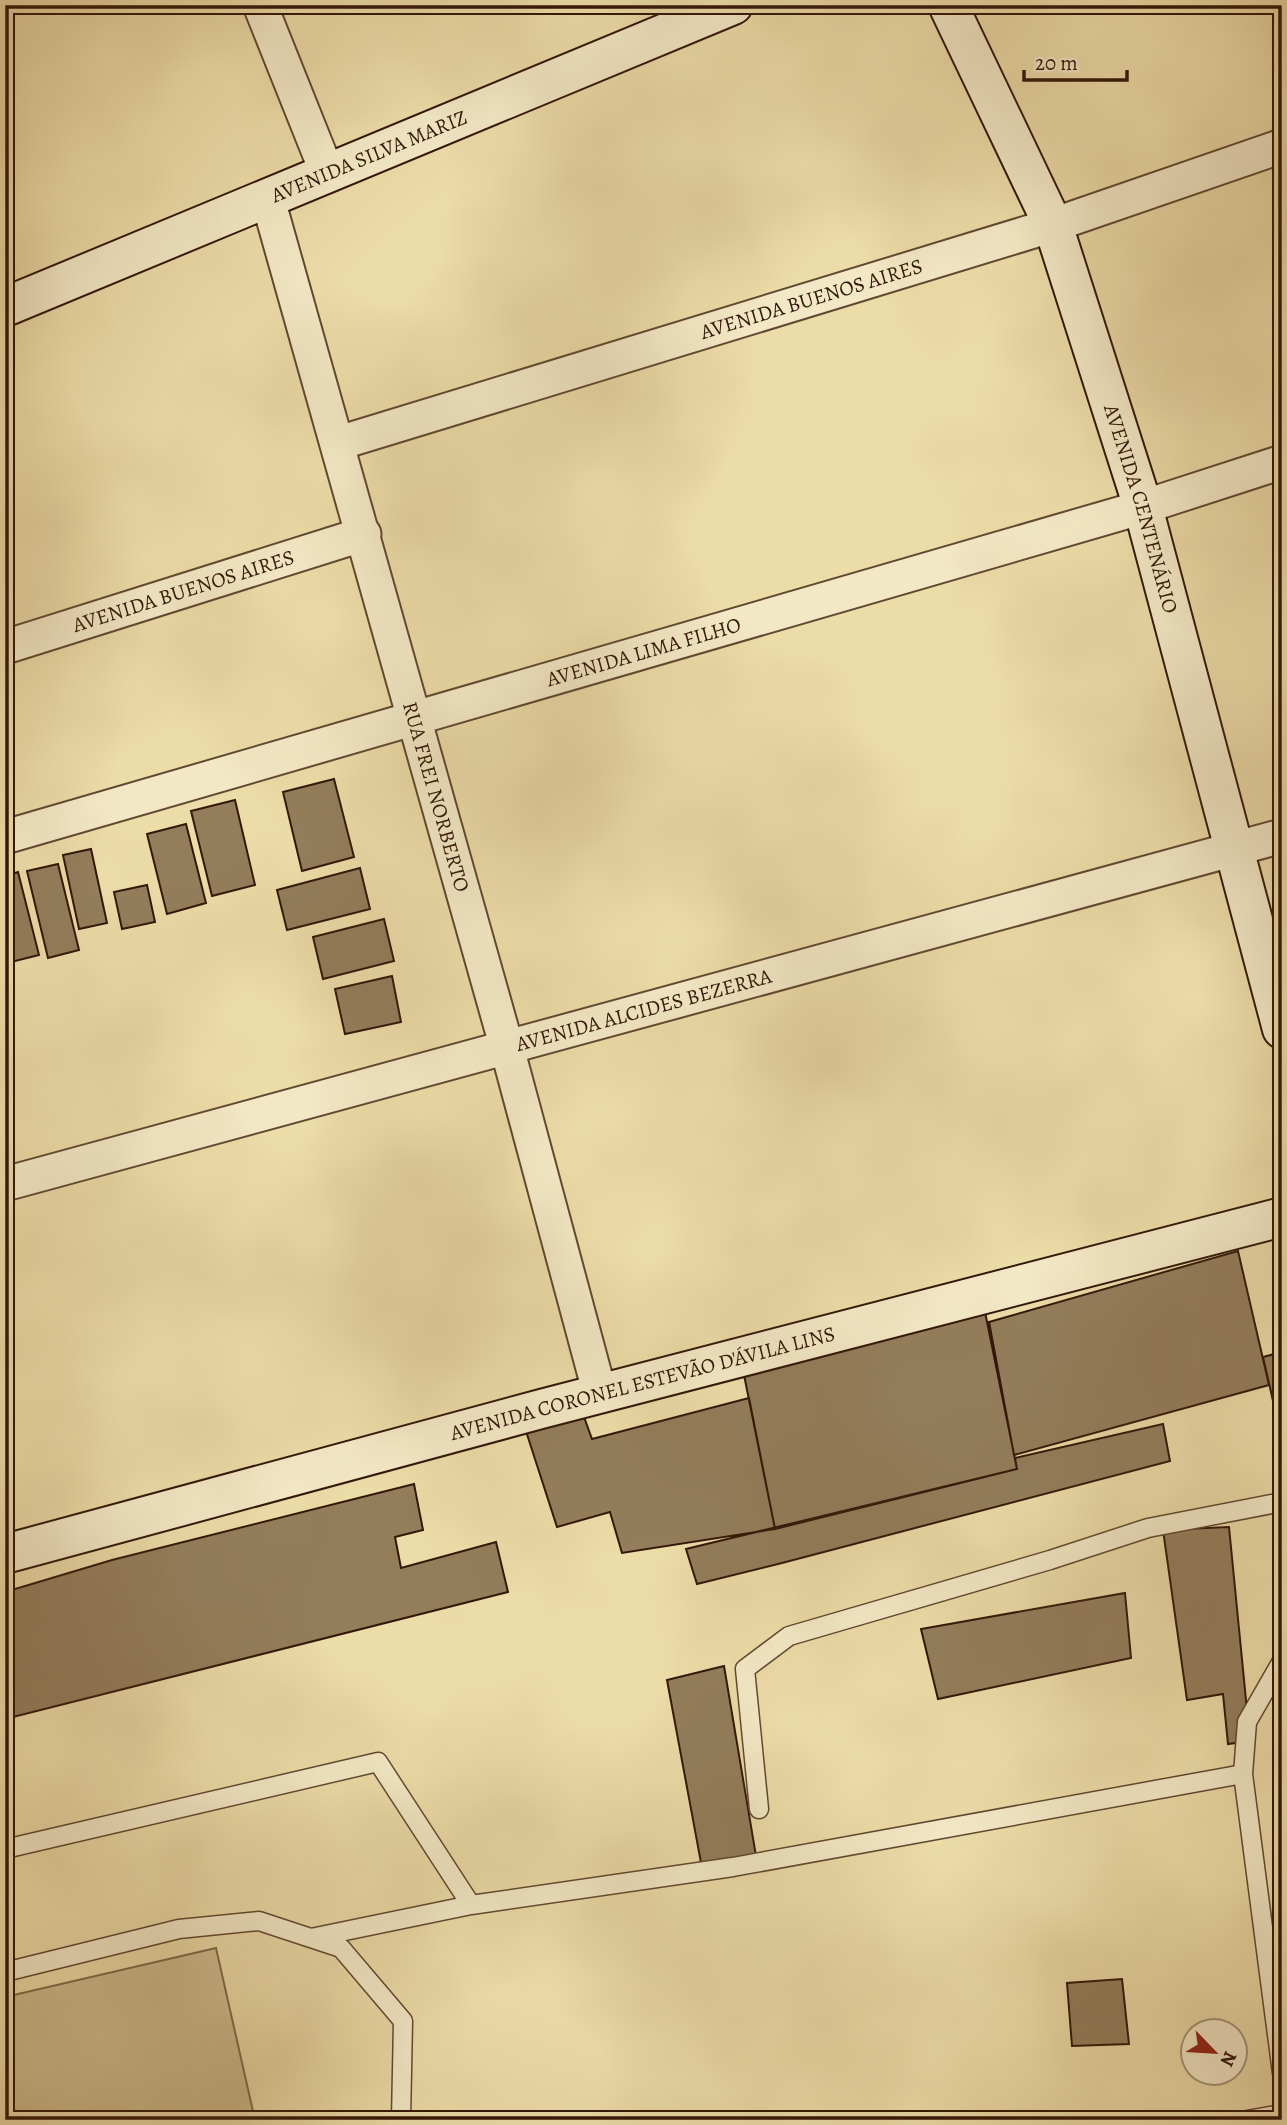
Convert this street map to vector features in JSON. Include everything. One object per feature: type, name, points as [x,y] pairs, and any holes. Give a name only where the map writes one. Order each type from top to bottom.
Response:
[{"type":"street","points":[[260,5],[328,175]]},
{"type":"street","name":"AVENIDA SILVA MARIZ","points":[[5,306],[268,200],[733,5]]},
{"type":"street","name":"AVENIDA CENTENÁRIO","points":[[948,5],[1053,225],[1143,508],[1282,1029]]},
{"type":"street","name":"AVENIDA BUENOS AIRES","points":[[339,443],[1053,225],[1282,146]]},
{"type":"street","name":"RUA FREI NORBERTO","points":[[268,200],[339,443],[600,1394]]},
{"type":"street","name":"AVENIDA LIMA FILHO","points":[[5,837],[1143,508],[1282,462]]},
{"type":"street","name":"AVENIDA BUENOS AIRES","points":[[5,647],[363,534]]},
{"type":"street","name":"AVENIDA ALCIDES BEZERRA","points":[[5,1184],[1282,836]]},
{"type":"street","name":"AVENIDA CORONEL ESTEVÃO D'ÁVILA LINS","points":[[5,1554],[600,1394],[1282,1217]]},
{"type":"lane","points":[[759,1809],[745,1670],[789,1636],[1050,1560],[1148,1528],[1282,1502]]},
{"type":"lane","points":[[1282,1661],[1247,1722],[1243,1773],[1282,2073]]},
{"type":"lane","points":[[5,1849],[377,1762],[471,1905]]},
{"type":"lane","points":[[311,1938],[471,1905],[733,1867],[1243,1773]]},
{"type":"lane","points":[[5,1972],[179,1929],[259,1921],[341,1948],[403,2021],[401,2120]]},
{"type":"lane","points":[[1247,2120],[1282,2114]]},
{"type":"shaded area","points":[[216,1948],[255,2120],[5,2120],[5,1997]]},
{"type":"building","points":[[334,779],[354,857],[302,871],[283,792]]},
{"type":"building","points":[[235,800],[255,885],[212,896],[191,811]]},
{"type":"building","points":[[186,824],[206,903],[167,914],[147,834]]},
{"type":"building","points":[[91,849],[107,923],[79,929],[63,855]]},
{"type":"building","points":[[58,864],[79,950],[48,958],[27,871]]},
{"type":"building","points":[[360,868],[370,909],[287,930],[277,890]]},
{"type":"building","points":[[18,872],[39,955],[7,963],[5,876]]},
{"type":"building","points":[[147,885],[155,922],[122,929],[114,892]]},
{"type":"building","points":[[384,919],[394,961],[323,979],[313,937]]},
{"type":"building","points":[[392,976],[401,1022],[345,1034],[335,989]]},
{"type":"building","points":[[1238,1251],[1269,1385],[1014,1455],[989,1322]]},
{"type":"building","points":[[984,1307],[1017,1469],[775,1529],[744,1375]]},
{"type":"building","points":[[1282,1352],[1282,1399],[1273,1401],[1263,1357]]},
{"type":"building","points":[[749,1398],[775,1529],[622,1553],[610,1512],[557,1527],[523,1422],[580,1406],[592,1439]]},
{"type":"building","points":[[1163,1424],[1170,1461],[782,1563],[697,1584],[686,1549],[1017,1469],[1015,1458]]},
{"type":"building","points":[[414,1484],[423,1530],[395,1537],[401,1568],[496,1542],[508,1592],[5,1719],[5,1592],[112,1560]]},
{"type":"building","points":[[1229,1527],[1250,1741],[1228,1744],[1223,1694],[1187,1700],[1163,1530]]},
{"type":"building","points":[[1125,1593],[1131,1658],[938,1699],[921,1629]]},
{"type":"building","points":[[724,1666],[756,1856],[702,1868],[667,1680]]},
{"type":"building","points":[[1122,1979],[1129,2044],[1072,2046],[1067,1983]]}]
